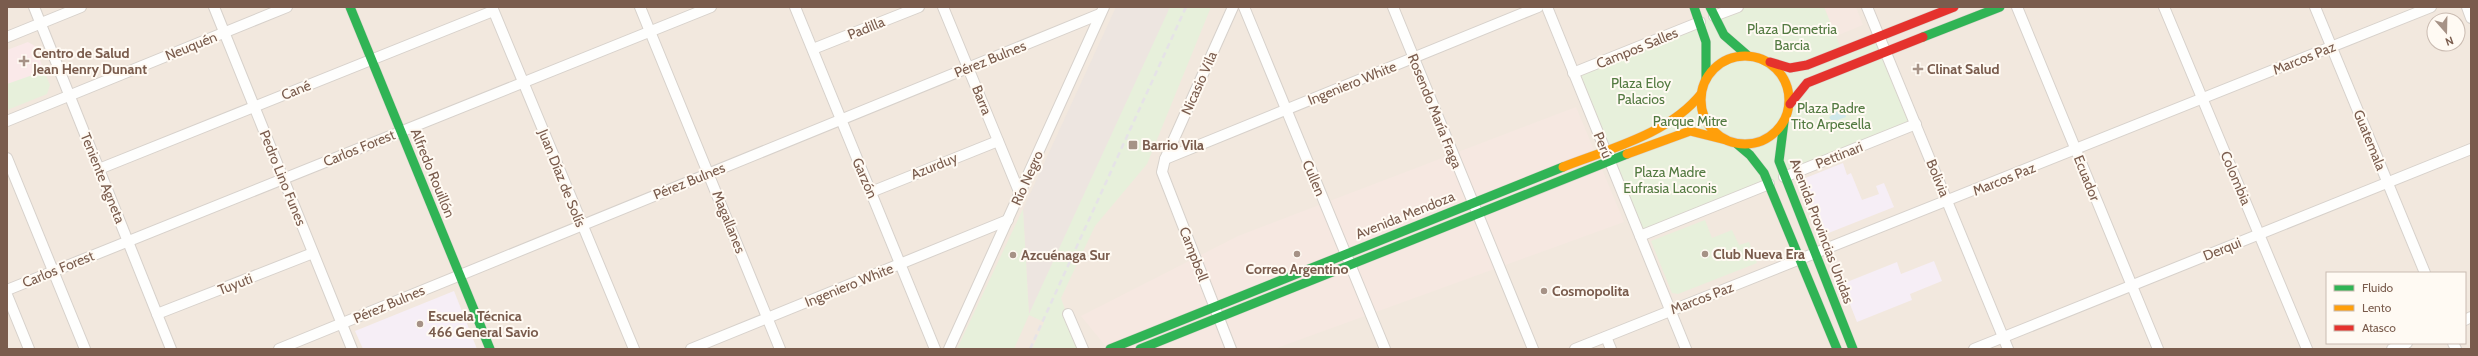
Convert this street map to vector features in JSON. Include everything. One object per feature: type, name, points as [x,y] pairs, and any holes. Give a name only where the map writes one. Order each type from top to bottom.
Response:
[{"type":"main road","name":"Alfredo Rouillón","points":[[350,7],[490,349]]},
{"type":"main road","points":[[1694,7],[1700,22],[1709,55],[1706,79],[1701,94],[1701,108],[1706,121],[1714,132],[1726,140],[1738,144],[1751,144],[1764,140],[1776,133],[1784,122],[1790,104],[1807,83],[2000,7]]},
{"type":"main road","points":[[1712,12],[1729,42],[1747,55],[1790,68],[1807,65],[1954,7]]},
{"type":"main road","points":[[1706,79],[1713,69],[1723,61],[1747,55]]},
{"type":"main road","points":[[1768,61],[1778,69],[1785,79],[1789,91],[1790,104]]},
{"type":"main road","name":"Avenida Mendoza","points":[[1110,349],[1676,121],[1690,108],[1701,94]]},
{"type":"main road","name":"Avenida Provincias Unidas","points":[[1784,122],[1778,161],[1853,349]]},
{"type":"main road","name":"Avenida Mendoza","points":[[1140,349],[1669,137],[1690,132],[1726,140]]},
{"type":"main road","name":"Avenida Provincias Unidas","points":[[1738,144],[1750,155],[1764,173],[1837,349]]},
{"type":"street","name":"Teniente Agneta","points":[[34,7],[171,349]]},
{"type":"street","points":[[7,37],[81,7]]},
{"type":"street","name":"Pedro Lino Funes","points":[[214,7],[352,349]]},
{"type":"street","name":"Neuquén","points":[[7,121],[287,7]]},
{"type":"street","name":"Magallanes","points":[[640,7],[780,349]]},
{"type":"street","name":"Carlos Forest","points":[[7,290],[711,7]]},
{"type":"street","name":"Garzón","points":[[795,7],[935,349]]},
{"type":"street","name":"Padilla","points":[[813,49],[918,7]]},
{"type":"street","name":"Barra","points":[[943,7],[1020,194]]},
{"type":"street","name":"Nicasio Vila","points":[[1165,159],[1233,7]]},
{"type":"street","name":"Cullen","points":[[1244,7],[1285,110],[1385,349]]},
{"type":"street","name":"Rosendo María Fraga","points":[[1393,7],[1533,349]]},
{"type":"street","name":"Ingeniero White","points":[[1165,159],[1538,7]]},
{"type":"street","name":"Perú","points":[[1547,7],[1686,349]]},
{"type":"street","points":[[1712,12],[1738,7]]},
{"type":"street","name":"Bolivia","points":[[1867,7],[2008,349]]},
{"type":"street","name":"Ecuador","points":[[2017,7],[2158,349]]},
{"type":"street","name":"Colombia","points":[[2164,7],[2307,349]]},
{"type":"street","name":"Guatemala","points":[[2315,7],[2425,272]]},
{"type":"street","name":"Marcos Paz","points":[[1576,349],[2431,7]]},
{"type":"street","points":[[2466,7],[2471,18]]},
{"type":"street","name":"Cané","points":[[99,169],[372,60],[493,9]]},
{"type":"street","name":"Juan Díaz de Solís","points":[[493,9],[581,225],[634,349]]},
{"type":"street","name":"Pérez Bulnes","points":[[279,349],[969,68],[1102,11]]},
{"type":"street","name":"Río Negro","points":[[949,349],[1102,11]]},
{"type":"street","name":"Campos Salles","points":[[1574,73],[1700,22]]},
{"type":"street","name":"Pettinari","points":[[1784,178],[1916,124]]},
{"type":"street","name":"Azurduy","points":[[871,192],[998,141]]},
{"type":"street","name":"Derqui","points":[[1974,349],[2471,149]]},
{"type":"street","points":[[7,158],[85,349]]},
{"type":"street","name":"Campbell","points":[[1165,159],[1162,172],[1231,349]]},
{"type":"street","points":[[1640,236],[1769,184]]},
{"type":"street","name":"Ingeniero White","points":[[691,349],[1008,220]]},
{"type":"street","name":"Tuyuti","points":[[157,314],[313,253]]},
{"type":"street","points":[[7,295],[29,349]]},
{"type":"street","points":[[1068,314],[1083,349]]},
{"type":"street","points":[[1606,337],[1611,349]]},
{"type":"street","points":[[2392,349],[2404,344]]},
{"type":"shaded area","points":[[7,7],[2471,7],[2471,349],[7,349]]},
{"type":"shaded area","points":[[1116,7],[1173,7],[1029,315],[1023,209]]},
{"type":"shaded area","points":[[1824,7],[1856,7],[1863,25],[1836,36]]},
{"type":"shaded area","name":"Centro de Salud Jean Henry Dunant","points":[[28,42],[35,46],[44,71],[7,86],[7,50]]},
{"type":"shaded area","points":[[1576,107],[1624,222],[1274,349],[1108,349],[1081,316],[1238,236]]},
{"type":"shaded area","points":[[1843,163],[1847,175],[1851,173],[1862,200],[1879,194],[1876,186],[1884,183],[1894,207],[1826,234],[1819,231],[1798,181]]},
{"type":"shaded area","points":[[1934,261],[1942,281],[1910,294],[1912,300],[1857,322],[1842,284],[1897,262],[1901,274]]},
{"type":"shaded area","name":"Escuela Técnica 466 General Savio","points":[[454,291],[477,349],[363,349],[355,331]]},
{"type":"green space","points":[[1170,7],[1211,7],[1147,164],[1095,226],[1061,298],[1079,349],[1032,349],[1044,322],[1029,315],[1014,349],[957,349],[1023,209],[1029,314]]},
{"type":"green space","name":"Parque Mitre","points":[[1738,7],[1824,7],[1842,51],[1880,37],[1916,124],[1640,236],[1573,73]]},
{"type":"green space","points":[[44,71],[50,85],[47,94],[7,110],[7,84]]},
{"type":"green space","name":"Club Nueva Era","points":[[1705,220],[1712,238],[1732,230],[1739,245],[1749,242],[1757,263],[1678,294],[1672,293],[1651,241]]},
{"type":"water","points":[[1838,111],[1845,111],[1846,117],[1832,122],[1829,117]]},
{"type":"railway","points":[[1030,349],[1186,7]]},
{"type":"traffic: fast","points":[[350,7],[490,349]]},
{"type":"traffic: fast","points":[[1694,7],[1706,42],[1706,79]]},
{"type":"traffic: fast","points":[[1710,7],[1724,35],[1747,55]]},
{"type":"traffic: fast","points":[[1923,37],[2000,7]]},
{"type":"traffic: fast","points":[[1784,122],[1779,161],[1853,349]]},
{"type":"traffic: fast","points":[[1737,144],[1750,155],[1764,173],[1837,349]]},
{"type":"traffic: fast","points":[[1140,349],[1627,154]]},
{"type":"traffic: fast","points":[[1110,349],[1563,167]]},
{"type":"traffic: slow","points":[[1736,56],[1754,56],[1770,63],[1782,75],[1789,91],[1789,100],[1789,109],[1782,125],[1770,137],[1754,144],[1736,144],[1720,137],[1708,125],[1701,109],[1701,91],[1708,75],[1720,63],[1736,56]]},
{"type":"traffic: slow","points":[[1563,167],[1618,147],[1655,130],[1688,108],[1701,94]]},
{"type":"traffic: slow","points":[[1627,154],[1690,131],[1726,140]]},
{"type":"traffic: jam","points":[[1770,62],[1790,68],[1807,65],[1954,7]]},
{"type":"traffic: jam","points":[[1790,104],[1807,83],[1923,37]]},
{"type":"place","name":"Centro de Salud Jean Henry Dunant","points":[[24,61]]},
{"type":"place","name":"Clinat Salud","points":[[1918,69]]},
{"type":"place","name":"Barrio Vila","points":[[1133,145]]},
{"type":"place","name":"Correo Argentino","points":[[1297,254]]},
{"type":"place","name":"Club Nueva Era","points":[[1705,254]]},
{"type":"place","name":"Azcuénaga Sur","points":[[1013,255]]},
{"type":"place","name":"Cosmopolita","points":[[1544,291]]},
{"type":"place","name":"Escuela Técnica 466 General Savio","points":[[420,324]]},
{"type":"park label","name":"Plaza Demetria Barcia","points":[[1792,38]]},
{"type":"park label","name":"Plaza Eloy Palacios","points":[[1641,92]]},
{"type":"park label","name":"Plaza Padre Tito Arpesella","points":[[1831,116]]},
{"type":"park label","name":"Plaza Madre Eufrasia Laconis","points":[[1670,180]]}]
